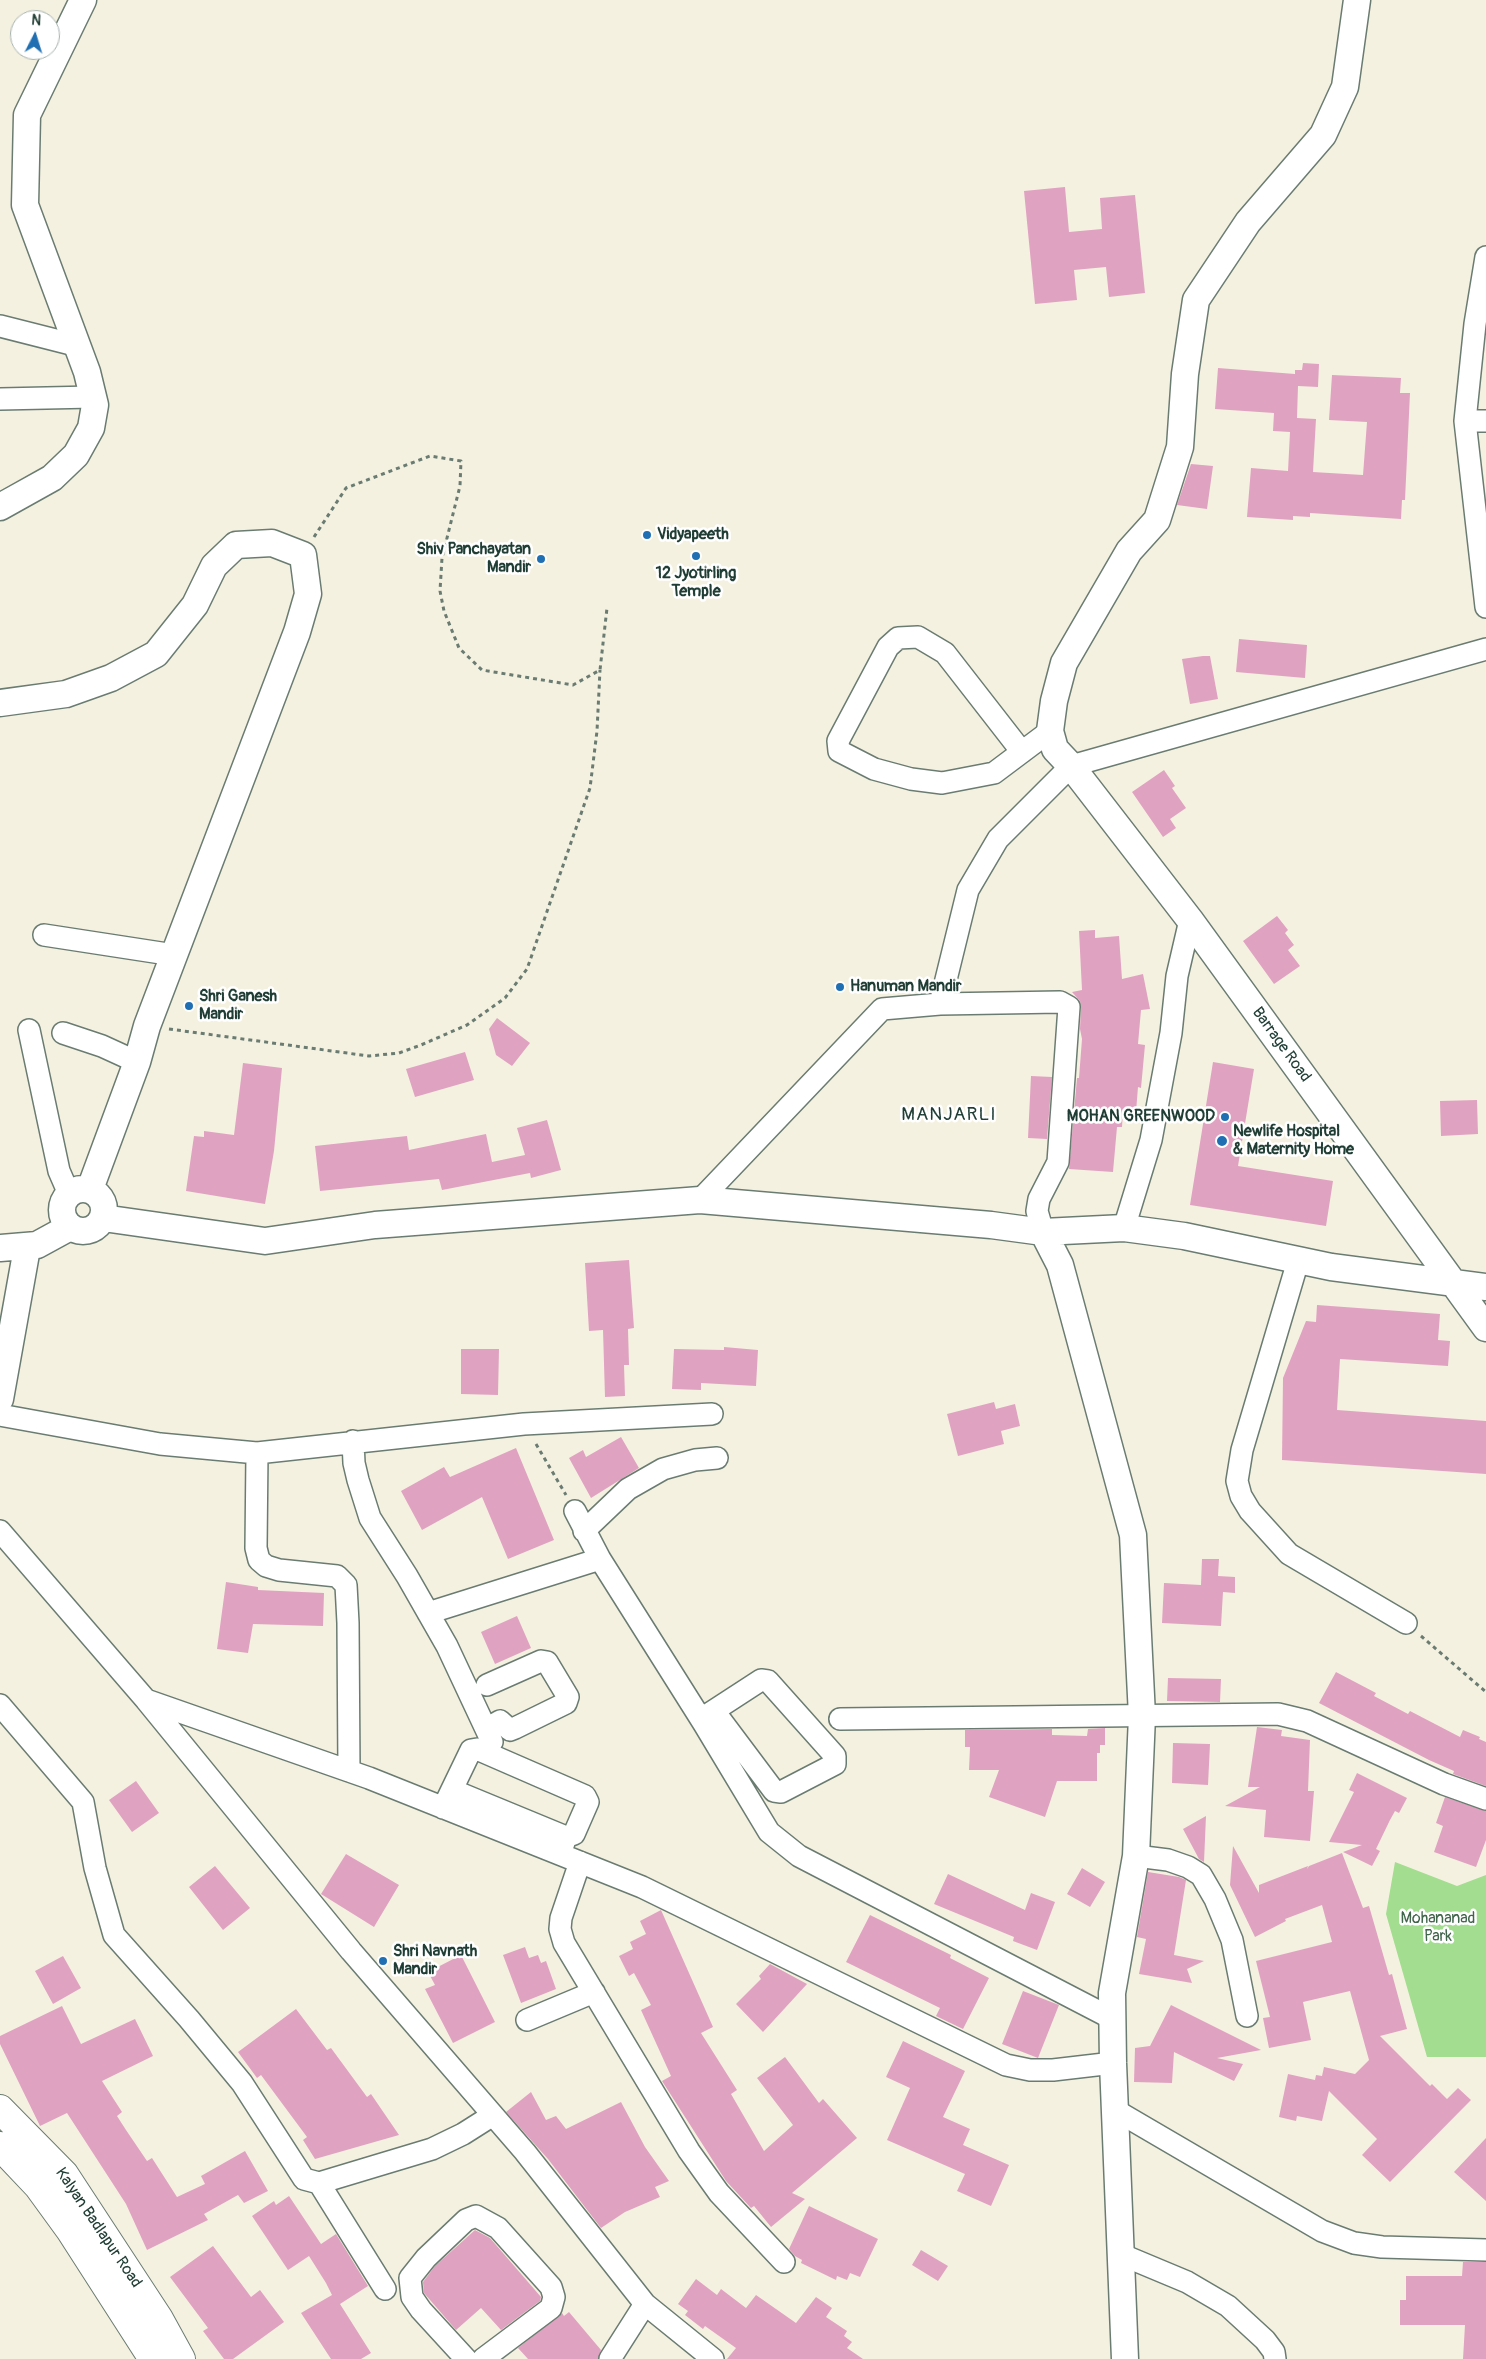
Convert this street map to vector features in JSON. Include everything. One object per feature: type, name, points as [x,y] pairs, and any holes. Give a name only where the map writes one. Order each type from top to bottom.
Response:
[{"type":"main road","name":"Kalyan Badlapur Road","points":[[0,2110],[64,2174],[159,2320],[181,2359]]},
{"type":"main road","points":[[0,2146],[38,2186],[70,2230],[152,2359]]},
{"type":"street","points":[[0,507],[52,478],[76,454],[91,428],[95,405],[78,346],[25,205],[27,115],[84,0]]},
{"type":"street","points":[[1022,752],[945,653],[918,637],[898,638],[888,647],[838,741],[839,751],[874,769],[911,780],[942,783],[994,773],[1022,752],[1050,731],[1054,702],[1064,663],[1129,551],[1157,520],[1180,448],[1185,374],[1196,300],[1248,222],[1323,135],[1345,87],[1357,0]]},
{"type":"street","points":[[1486,257],[1481,324],[1465,421],[1479,496],[1486,607]]},
{"type":"street","points":[[0,326],[78,346]]},
{"type":"street","points":[[0,399],[93,397]]},
{"type":"street","points":[[1465,421],[1486,421]]},
{"type":"street","points":[[0,703],[66,694],[111,678],[156,654],[195,605],[214,566],[236,545],[272,543],[303,555],[308,594],[296,632],[147,1026],[137,1062],[80,1192]]},
{"type":"street","points":[[940,1004],[968,890],[998,839],[1071,766],[1486,650]]},
{"type":"street","name":"Barrage Road","points":[[1050,731],[1055,750],[1071,766],[1190,920],[1486,1328]]},
{"type":"street","points":[[1124,1228],[1151,1140],[1171,1033],[1177,976],[1190,920]]},
{"type":"street","points":[[44,935],[174,955]]},
{"type":"street","points":[[700,1200],[882,1009],[940,1004],[1060,1002],[1069,1007],[1058,1162],[1038,1199],[1037,1211],[1043,1232],[1060,1265],[1133,1535],[1142,1716],[1136,1856],[1112,1993],[1125,2359]]},
{"type":"street","points":[[29,1030],[59,1171],[80,1192]]},
{"type":"street","points":[[63,1033],[102,1046],[137,1062]]},
{"type":"street","points":[[80,1192],[98,1194],[103,1201],[103,1218],[98,1226],[89,1231],[79,1231],[70,1227],[64,1219],[62,1210],[64,1201],[80,1192]]},
{"type":"street","points":[[103,1218],[266,1241],[375,1225],[700,1200],[990,1224],[1043,1232],[1124,1228],[1184,1236],[1298,1261],[1486,1287]]},
{"type":"street","points":[[0,1248],[27,1248],[38,1245],[70,1227]]},
{"type":"street","points":[[0,1399],[27,1248]]},
{"type":"street","points":[[1298,1261],[1242,1450],[1237,1481],[1240,1496],[1250,1511],[1289,1554],[1406,1623]]},
{"type":"street","points":[[0,1415],[160,1444],[257,1453],[353,1441],[524,1424],[712,1414]]},
{"type":"street","points":[[353,1441],[354,1463],[370,1518],[447,1646],[489,1735],[500,1721],[510,1730],[516,1728],[566,1703],[568,1697],[547,1662],[541,1661],[487,1685]]},
{"type":"street","points":[[257,1453],[256,1548],[259,1560],[266,1566],[279,1570],[338,1576],[346,1584],[349,1771]]},
{"type":"street","points":[[584,1531],[628,1490],[663,1469],[695,1460],[717,1458]]},
{"type":"street","points":[[575,1511],[600,1559],[708,1715],[774,1791],[781,1792],[835,1764],[835,1756],[768,1681],[761,1680],[708,1715]]},
{"type":"street","points":[[0,1531],[146,1700],[351,1951],[525,2152],[645,2304],[713,2359]]},
{"type":"street","points":[[428,1614],[600,1559]]},
{"type":"street","points":[[146,1700],[349,1771],[448,1799],[563,1845],[580,1862],[642,1888],[1006,2065],[1030,2070],[1053,2070],[1113,2063]]},
{"type":"street","points":[[0,1705],[83,1802],[95,1868],[114,1935],[189,2019],[242,2083],[304,2179],[319,2183],[432,2148],[463,2134],[493,2115]]},
{"type":"street","points":[[840,1719],[1040,1715],[1278,1714],[1307,1721],[1444,1784],[1486,1799]]},
{"type":"street","points":[[708,1715],[769,1832],[799,1856],[1113,2019]]},
{"type":"street","points":[[448,1799],[471,1750],[477,1749],[585,1796],[588,1802],[574,1834],[563,1845]]},
{"type":"street","points":[[1136,1856],[1168,1860],[1188,1867],[1201,1876],[1215,1899],[1232,1940],[1247,2016]]},
{"type":"street","points":[[580,1862],[561,1918],[560,1930],[564,1943],[689,2151],[719,2193],[784,2262]]},
{"type":"street","points":[[527,2020],[594,1992]]},
{"type":"street","points":[[1115,2110],[1322,2231],[1354,2243],[1382,2247],[1486,2250]]},
{"type":"street","points":[[319,2183],[385,2289]]},
{"type":"street","points":[[466,2359],[421,2310],[412,2296],[410,2278],[439,2245],[466,2220],[476,2216],[498,2228],[551,2287],[554,2297],[551,2308],[483,2359]]},
{"type":"street","points":[[1120,2254],[1187,2282],[1228,2306],[1266,2340],[1274,2352],[1275,2359]]},
{"type":"street","points":[[610,2359],[645,2304]]},
{"type":"path","points":[[303,555],[346,488],[430,456],[461,461],[460,486],[442,558],[440,591],[444,611],[459,648],[482,670],[573,685],[600,670]]},
{"type":"path","points":[[147,1026],[369,1056],[399,1053],[421,1045],[467,1025],[506,998],[527,969],[590,788],[597,731],[600,670],[607,608]]},
{"type":"path","points":[[524,1424],[575,1511]]},
{"type":"path","points":[[1406,1623],[1486,1692]]},
{"type":"green space","name":"Mohananad Park","points":[[1395,1862],[1457,1886],[1486,1875],[1486,2057],[1427,2057],[1386,1914]]},
{"type":"building","points":[[1065,187],[1069,232],[1102,229],[1100,198],[1135,195],[1145,293],[1109,297],[1106,267],[1074,270],[1077,300],[1035,304],[1024,191]]},
{"type":"building","points":[[1303,363],[1319,364],[1318,387],[1298,386],[1297,418],[1316,419],[1313,472],[1363,475],[1367,422],[1329,420],[1332,375],[1401,378],[1400,393],[1410,393],[1405,500],[1402,500],[1401,519],[1310,513],[1310,517],[1293,516],[1293,520],[1247,517],[1251,468],[1288,471],[1290,432],[1273,431],[1274,413],[1215,409],[1218,368],[1295,374],[1295,370],[1302,370]]},
{"type":"building","points":[[1191,464],[1213,466],[1207,509],[1177,505]]},
{"type":"building","points":[[1239,639],[1307,645],[1305,678],[1236,672]]},
{"type":"building","points":[[1210,656],[1218,699],[1190,704],[1182,659]]},
{"type":"building","points":[[1164,770],[1175,786],[1172,788],[1186,808],[1170,819],[1176,828],[1163,837],[1132,792]]},
{"type":"building","points":[[1277,916],[1288,930],[1285,933],[1294,945],[1288,950],[1300,966],[1274,984],[1243,941]]},
{"type":"building","points":[[1095,930],[1095,938],[1119,936],[1122,979],[1143,974],[1150,1009],[1141,1010],[1138,1044],[1145,1045],[1141,1088],[1138,1087],[1136,1112],[1123,1111],[1122,1127],[1117,1127],[1113,1172],[1069,1169],[1082,1039],[1080,1001],[1072,992],[1082,990],[1079,931]]},
{"type":"building","points":[[497,1018],[530,1043],[512,1066],[496,1055],[489,1029]]},
{"type":"building","points":[[465,1052],[474,1080],[415,1097],[406,1069]]},
{"type":"building","name":"MOHAN GREENWOOD","points":[[1213,1062],[1254,1069],[1238,1166],[1333,1181],[1326,1226],[1190,1205]]},
{"type":"building","points":[[243,1063],[282,1068],[274,1151],[265,1204],[186,1191],[194,1136],[204,1137],[204,1131],[234,1135]]},
{"type":"building","points":[[1031,1076],[1052,1077],[1047,1139],[1028,1138]]},
{"type":"building","points":[[1477,1100],[1478,1134],[1441,1136],[1440,1101]]},
{"type":"building","points":[[547,1120],[561,1170],[531,1178],[530,1173],[442,1190],[439,1179],[320,1191],[315,1146],[407,1136],[409,1150],[486,1134],[492,1162],[525,1155],[517,1128]]},
{"type":"building","points":[[629,1260],[634,1328],[628,1329],[629,1365],[624,1365],[625,1396],[605,1397],[603,1330],[589,1331],[585,1263]]},
{"type":"building","points":[[1317,1305],[1440,1314],[1438,1340],[1450,1341],[1448,1366],[1340,1359],[1337,1410],[1486,1421],[1486,1474],[1282,1460],[1283,1378],[1306,1321],[1316,1322]]},
{"type":"building","points":[[724,1347],[758,1350],[756,1386],[701,1383],[701,1390],[672,1389],[674,1349],[724,1350]]},
{"type":"building","points":[[461,1349],[499,1349],[498,1395],[461,1394]]},
{"type":"building","points":[[994,1402],[996,1409],[1015,1404],[1020,1426],[1001,1431],[1004,1444],[958,1456],[947,1414]]},
{"type":"building","points":[[621,1437],[639,1468],[591,1498],[569,1458],[583,1450],[586,1457]]},
{"type":"building","points":[[516,1448],[554,1540],[508,1559],[482,1497],[422,1530],[401,1491],[444,1467],[450,1477]]},
{"type":"building","points":[[1202,1559],[1219,1559],[1218,1576],[1235,1577],[1235,1593],[1223,1592],[1221,1626],[1162,1623],[1164,1583],[1201,1585]]},
{"type":"building","points":[[226,1582],[258,1587],[258,1590],[324,1593],[323,1626],[253,1624],[248,1653],[217,1649]]},
{"type":"building","points":[[517,1616],[531,1648],[495,1664],[481,1632]]},
{"type":"building","points":[[1336,1672],[1376,1693],[1374,1696],[1408,1714],[1410,1711],[1460,1737],[1463,1730],[1480,1737],[1479,1739],[1486,1742],[1486,1786],[1453,1774],[1454,1771],[1319,1703]]},
{"type":"building","points":[[1168,1678],[1221,1679],[1220,1702],[1167,1701]]},
{"type":"building","points":[[1257,1727],[1282,1730],[1281,1736],[1310,1740],[1308,1791],[1314,1791],[1310,1841],[1264,1837],[1266,1810],[1225,1806],[1260,1787],[1248,1787]]},
{"type":"building","points":[[1105,1728],[1105,1745],[1100,1745],[1100,1753],[1097,1753],[1097,1781],[1057,1781],[1045,1817],[989,1797],[999,1770],[969,1770],[970,1747],[965,1747],[965,1730],[1052,1729],[1052,1735],[1087,1736],[1088,1729]]},
{"type":"building","points":[[1173,1743],[1210,1744],[1208,1785],[1172,1783]]},
{"type":"building","points":[[1357,1773],[1407,1798],[1399,1813],[1395,1811],[1390,1820],[1376,1849],[1380,1851],[1372,1866],[1343,1852],[1362,1845],[1329,1842],[1354,1792],[1349,1790]]},
{"type":"building","points":[[136,1781],[159,1813],[132,1832],[109,1800]]},
{"type":"building","points":[[1445,1797],[1486,1811],[1486,1840],[1476,1867],[1434,1852],[1443,1826],[1436,1823]]},
{"type":"building","points":[[1206,1816],[1204,1862],[1199,1859],[1183,1829]]},
{"type":"building","points":[[1233,1846],[1259,1893],[1259,1885],[1308,1866],[1307,1869],[1309,1866],[1342,1853],[1363,1908],[1369,1906],[1389,1975],[1392,1974],[1407,2029],[1380,2036],[1430,2086],[1432,2084],[1447,2099],[1458,2088],[1471,2100],[1390,2182],[1362,2155],[1377,2139],[1329,2091],[1322,2121],[1297,2116],[1296,2121],[1279,2117],[1288,2074],[1315,2080],[1316,2075],[1322,2076],[1324,2067],[1355,2074],[1369,2060],[1350,1991],[1303,2002],[1311,2040],[1269,2048],[1263,2018],[1270,2017],[1256,1961],[1332,1942],[1322,1905],[1285,1919],[1286,1921],[1255,1937],[1230,1885]]},
{"type":"building","points":[[346,1854],[399,1885],[374,1927],[321,1894]]},
{"type":"building","points":[[215,1866],[250,1908],[223,1930],[189,1887]]},
{"type":"building","points":[[1082,1868],[1105,1882],[1090,1907],[1067,1894]]},
{"type":"building","points":[[1148,1872],[1186,1880],[1174,1955],[1204,1961],[1187,1969],[1192,1983],[1139,1974],[1146,1939],[1137,1937]]},
{"type":"building","points":[[948,1874],[1025,1910],[1031,1893],[1055,1902],[1037,1950],[1013,1941],[1014,1937],[934,1904]]},
{"type":"building","points":[[661,1910],[713,2027],[701,2033],[737,2090],[731,2094],[764,2151],[793,2125],[757,2078],[785,2057],[819,2103],[823,2099],[857,2138],[792,2193],[805,2199],[771,2227],[754,2206],[751,2208],[726,2181],[662,2081],[671,2076],[641,2010],[651,2005],[634,1973],[629,1976],[619,1956],[633,1949],[630,1942],[646,1934],[640,1921]]},
{"type":"building","points":[[870,1915],[951,1955],[950,1958],[989,1978],[963,2029],[936,2016],[940,2008],[846,1962]]},
{"type":"building","points":[[525,1947],[529,1958],[538,1955],[541,1963],[546,1961],[556,1989],[521,2003],[503,1955]]},
{"type":"building","points":[[461,1955],[495,2022],[453,2043],[425,1989],[435,1985],[428,1972]]},
{"type":"building","points":[[63,1956],[81,1988],[53,2004],[35,1971]]},
{"type":"building","points":[[770,1964],[807,1984],[763,2032],[736,2004],[761,1979],[759,1976]]},
{"type":"building","points":[[1023,1991],[1059,2005],[1038,2058],[1002,2044]]},
{"type":"building","points":[[1171,2005],[1261,2050],[1217,2058],[1243,2064],[1234,2081],[1174,2052],[1172,2083],[1134,2082],[1135,2048],[1150,2046]]},
{"type":"building","points":[[62,2006],[81,2044],[135,2019],[153,2056],[102,2081],[122,2112],[117,2116],[126,2130],[147,2161],[152,2158],[177,2197],[205,2184],[201,2176],[245,2151],[268,2191],[244,2203],[238,2195],[204,2214],[208,2220],[147,2250],[126,2204],[67,2113],[40,2126],[0,2044],[0,2036]]},
{"type":"building","points":[[296,2009],[327,2050],[331,2048],[367,2097],[371,2094],[399,2135],[315,2159],[303,2140],[307,2137],[261,2075],[257,2078],[238,2052]]},
{"type":"building","points":[[903,2041],[965,2071],[943,2117],[970,2129],[963,2145],[1009,2165],[991,2206],[957,2191],[965,2174],[887,2140],[910,2088],[886,2077]]},
{"type":"building","points":[[531,2092],[546,2120],[556,2116],[566,2129],[621,2102],[645,2147],[669,2181],[655,2187],[660,2197],[625,2212],[601,2228],[548,2159],[506,2112]]},
{"type":"building","points":[[1486,2138],[1486,2201],[1454,2172]]},
{"type":"building","points":[[289,2196],[321,2244],[336,2234],[368,2286],[340,2304],[371,2353],[361,2359],[331,2359],[301,2313],[332,2295],[326,2283],[309,2256],[288,2270],[252,2216],[274,2201],[276,2205]]},
{"type":"building","points":[[809,2206],[878,2239],[860,2277],[850,2273],[847,2280],[837,2276],[836,2280],[801,2263],[802,2260],[789,2249]]},
{"type":"building","points":[[475,2230],[490,2238],[541,2297],[540,2301],[501,2330],[481,2308],[456,2330],[424,2293],[423,2282],[435,2266]]},
{"type":"building","points":[[213,2246],[251,2297],[260,2290],[284,2322],[233,2359],[224,2359],[203,2331],[208,2328],[170,2277]]},
{"type":"building","points":[[921,2250],[948,2266],[938,2281],[912,2265]]},
{"type":"building","points":[[1463,2262],[1486,2262],[1486,2359],[1463,2359],[1465,2325],[1400,2325],[1400,2300],[1406,2300],[1406,2276],[1462,2276]]},
{"type":"building","points":[[696,2279],[717,2295],[721,2289],[746,2308],[756,2295],[796,2323],[816,2297],[832,2308],[826,2317],[847,2331],[844,2336],[852,2342],[847,2348],[863,2359],[727,2359],[736,2348],[705,2326],[703,2329],[685,2315],[688,2311],[678,2304]]},
{"type":"building","points":[[569,2312],[601,2350],[598,2359],[528,2359],[518,2348],[562,2313],[564,2316]]},
{"type":"place","name":"Vidyapeeth","points":[[647,535]]},
{"type":"place","name":"12 Jyotirling Temple","points":[[696,556]]},
{"type":"place","name":"Shiv Panchayatan Mandir","points":[[541,559]]},
{"type":"place","name":"Hanuman Mandir","points":[[840,987]]},
{"type":"place","name":"Shri Ganesh Mandir","points":[[189,1006]]},
{"type":"place","name":"MOHAN GREENWOOD","points":[[1225,1117]]},
{"type":"place","name":"Newlife Hospital & Maternity Home","points":[[1222,1141]]},
{"type":"place","name":"Shri Navnath Mandir","points":[[383,1961]]},
{"type":"district","name":"MANJARLI","points":[[949,1115]]}]
